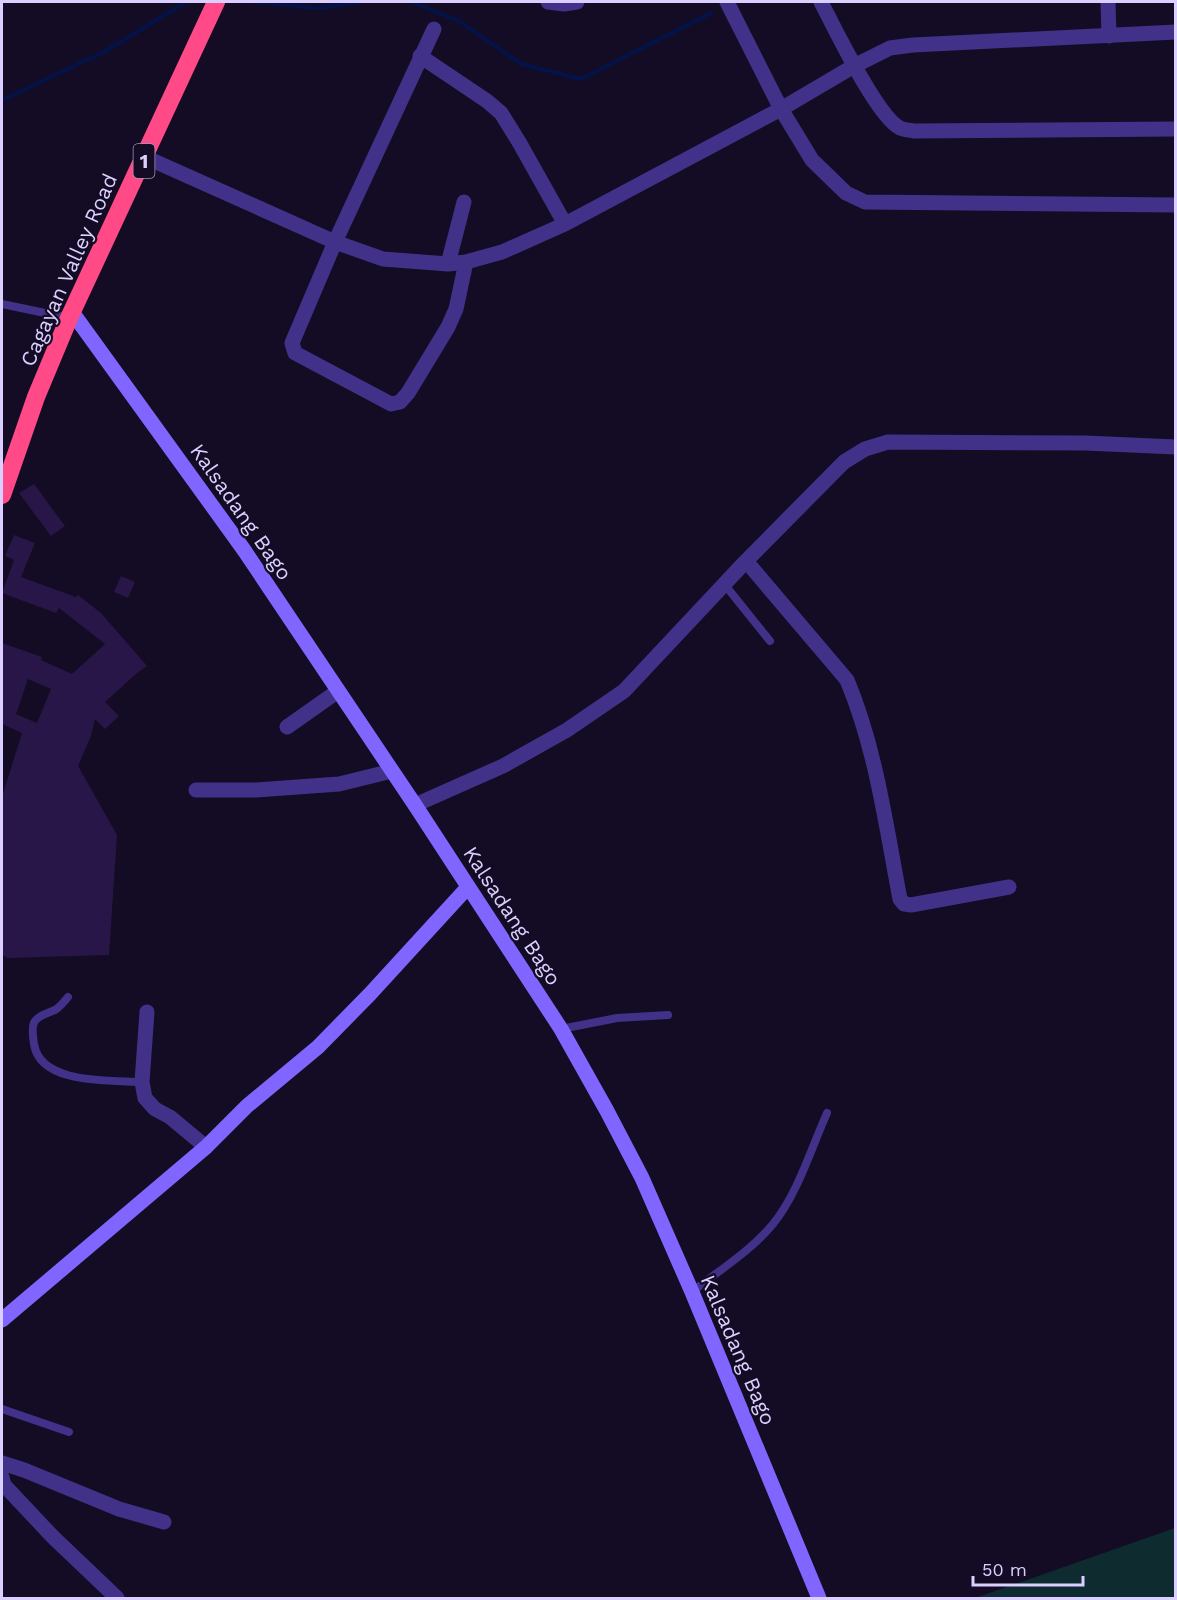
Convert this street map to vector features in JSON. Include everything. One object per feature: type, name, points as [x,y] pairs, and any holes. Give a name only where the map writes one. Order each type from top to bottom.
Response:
[{"type":"highway","name":"Cagayan Valley Road","points":[[2,495],[36,397],[70,315],[215,5]]},
{"type":"main road","name":"Kalsadang Bago","points":[[70,315],[244,550],[415,805],[561,1029],[642,1178],[692,1292],[819,1599]]},
{"type":"main road","points":[[2,1320],[206,1147],[247,1106],[318,1047],[468,887]]},
{"type":"street","points":[[548,2],[564,4],[577,2]]},
{"type":"street","points":[[727,2],[781,109],[812,160],[846,194],[865,202],[1176,205]]},
{"type":"street","points":[[822,2],[854,66],[885,113],[899,128],[914,131],[1176,129]]},
{"type":"street","points":[[1108,2],[1109,36]]},
{"type":"street","points":[[434,29],[335,242],[292,343],[295,353],[391,404],[400,402],[408,393],[448,327],[456,309],[466,262]]},
{"type":"street","points":[[145,157],[335,242],[383,259],[448,264],[466,262],[502,252],[565,224],[890,48],[1176,32]]},
{"type":"street","points":[[420,56],[501,113],[565,224]]},
{"type":"street","points":[[448,264],[464,202]]},
{"type":"street","points":[[415,805],[521,756],[567,730],[624,691],[746,561],[844,462],[865,449],[888,442],[1085,443],[1176,447]]},
{"type":"street","points":[[746,561],[847,680],[856,701],[873,764],[900,898],[904,904],[911,906],[1009,887]]},
{"type":"street","points":[[287,727],[338,691]]},
{"type":"street","points":[[196,790],[256,790],[339,784],[392,771]]},
{"type":"street","points":[[147,1012],[142,1082],[145,1098],[155,1110],[170,1117],[206,1147]]},
{"type":"street","points":[[2,1463],[119,1509],[164,1522]]},
{"type":"street","points":[[2,1477],[4,1485],[53,1537],[117,1599]]},
{"type":"lane","points":[[2,304],[70,315]]},
{"type":"lane","points":[[725,585],[770,641]]},
{"type":"lane","points":[[68,997],[57,1008],[36,1019],[33,1024],[36,1054],[47,1067],[62,1074],[80,1078],[142,1082]]},
{"type":"lane","points":[[561,1029],[617,1018],[668,1015]]},
{"type":"lane","points":[[692,1292],[752,1245],[772,1226],[787,1205],[827,1113]]},
{"type":"lane","points":[[2,1409],[69,1432]]},
{"type":"green space","points":[[1175,1528],[1175,1598],[975,1598]]},
{"type":"building","points":[[34,484],[65,526],[51,536],[19,493]]},
{"type":"building","points":[[14,535],[35,543],[21,577],[76,597],[78,595],[101,613],[147,666],[105,702],[119,716],[105,729],[95,719],[91,736],[78,766],[117,835],[109,955],[8,958],[2,955],[2,797],[22,733],[2,724],[2,643],[42,657],[41,660],[72,674],[105,644],[59,608],[56,613],[2,593],[14,560],[5,556]],"holes":[[[28,679],[51,689],[37,723],[16,714]]]},
{"type":"building","points":[[121,576],[135,582],[128,598],[114,592]]},
{"type":"waterway","points":[[2,100],[104,52],[186,2]]},
{"type":"waterway","points":[[254,2],[319,8],[359,2]]},
{"type":"waterway","points":[[412,2],[459,21],[521,64],[581,79],[711,13]]}]
